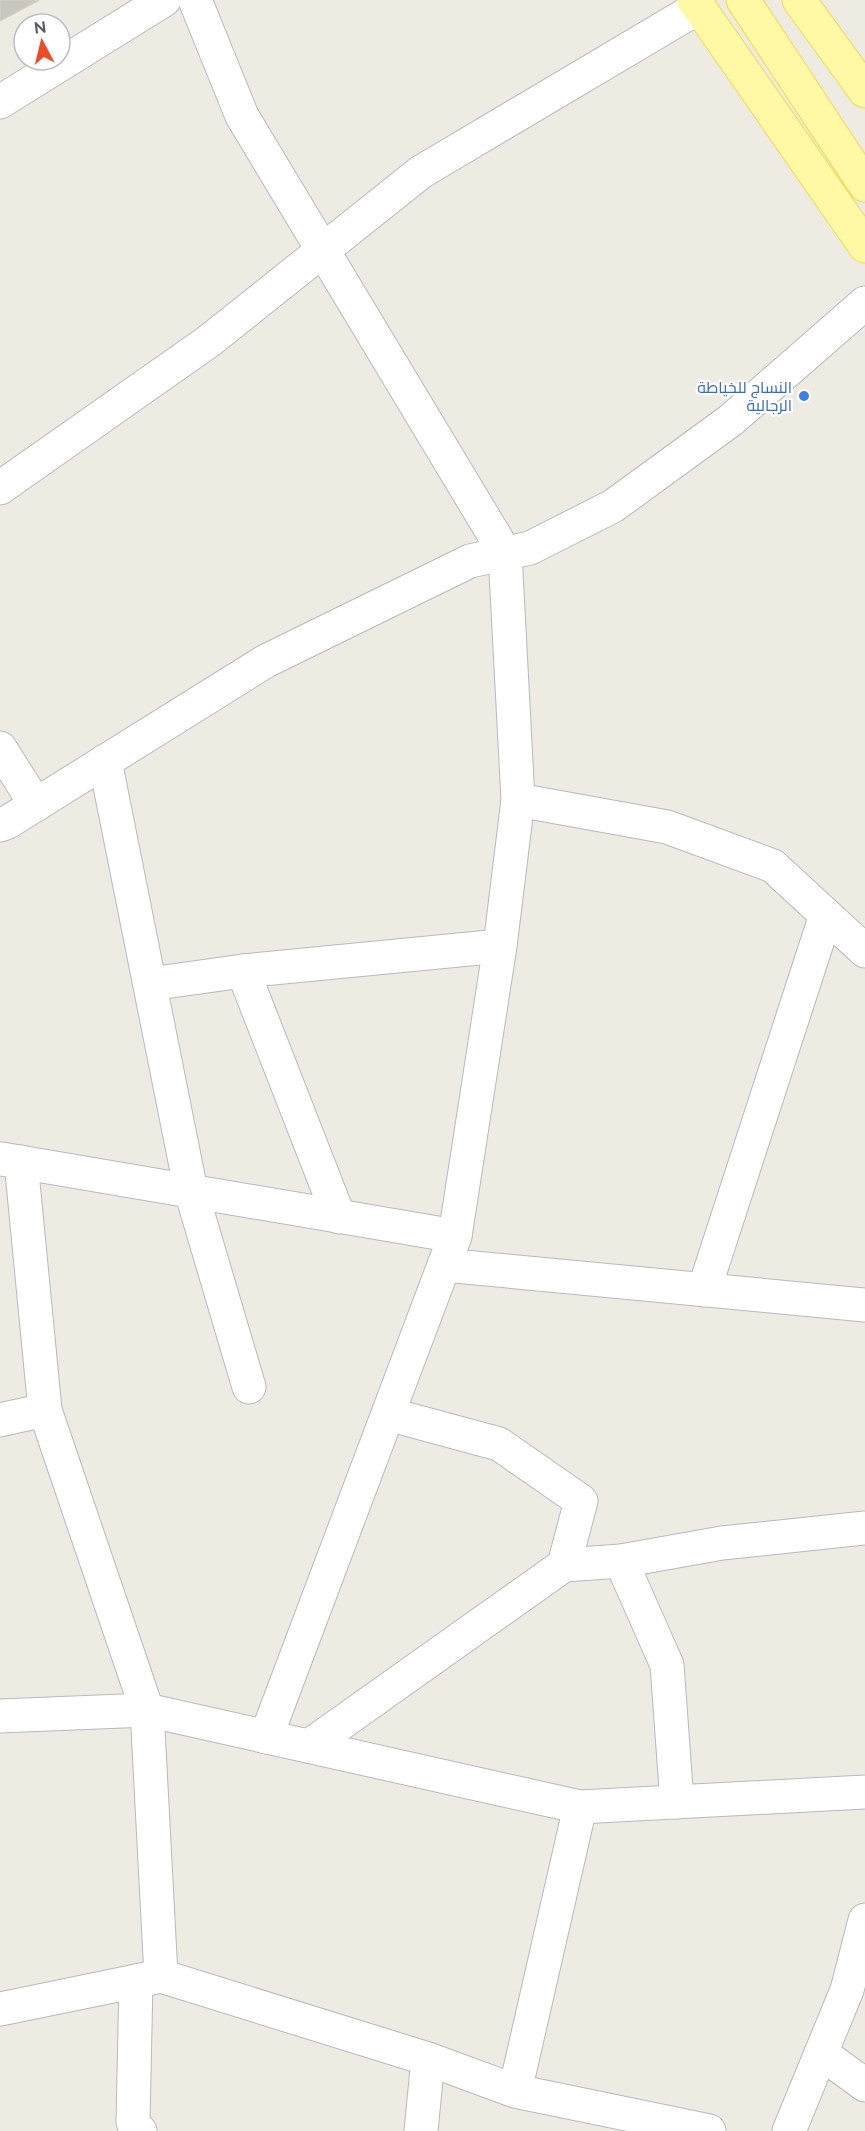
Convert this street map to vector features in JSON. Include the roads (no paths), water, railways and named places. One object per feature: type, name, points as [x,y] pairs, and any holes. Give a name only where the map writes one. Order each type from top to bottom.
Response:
[{"type":"main road","points":[[743,0],[865,184]]},
{"type":"main road","points":[[799,0],[865,91]]},
{"type":"main road","points":[[697,3],[865,246]]},
{"type":"street","points":[[0,102],[164,0]]},
{"type":"street","points":[[195,0],[242,116],[505,554],[518,800],[500,946],[450,1251],[266,1737]]},
{"type":"street","points":[[0,488],[208,341],[421,172],[697,3]]},
{"type":"street","points":[[0,825],[36,805],[266,661],[470,561],[530,548],[613,506],[730,420],[865,303]]},
{"type":"street","points":[[0,748],[36,805]]},
{"type":"street","points":[[105,761],[191,1191],[249,1387]]},
{"type":"street","points":[[518,800],[667,827],[762,862],[773,867],[865,951]]},
{"type":"street","points":[[704,1290],[826,915]]},
{"type":"street","points":[[150,984],[243,971],[500,946]]},
{"type":"street","points":[[243,971],[339,1217]]},
{"type":"street","points":[[140,2131],[135,2128],[133,2122],[148,1978],[147,1710],[45,1410],[10,1160],[339,1217],[450,1251],[704,1290],[865,1305]]},
{"type":"street","points":[[0,1420],[45,1410]]},
{"type":"street","points":[[388,1414],[499,1444],[580,1502],[564,1565]]},
{"type":"street","points":[[309,1746],[564,1565],[621,1561],[722,1543],[865,1528]]},
{"type":"street","points":[[621,1561],[667,1665],[677,1802]]},
{"type":"street","points":[[0,1716],[147,1710],[580,1807],[865,1792]]},
{"type":"street","points":[[515,2091],[580,1807]]},
{"type":"street","points":[[789,2131],[847,1990],[865,1920]]},
{"type":"street","points":[[0,2009],[148,1978],[428,2059],[515,2091],[709,2131]]},
{"type":"street","points":[[822,2053],[865,2085]]},
{"type":"street","points":[[421,2131],[428,2059]]},
{"type":"place","name":"النساج للخياطة الرجالية","points":[[804,396]]}]
